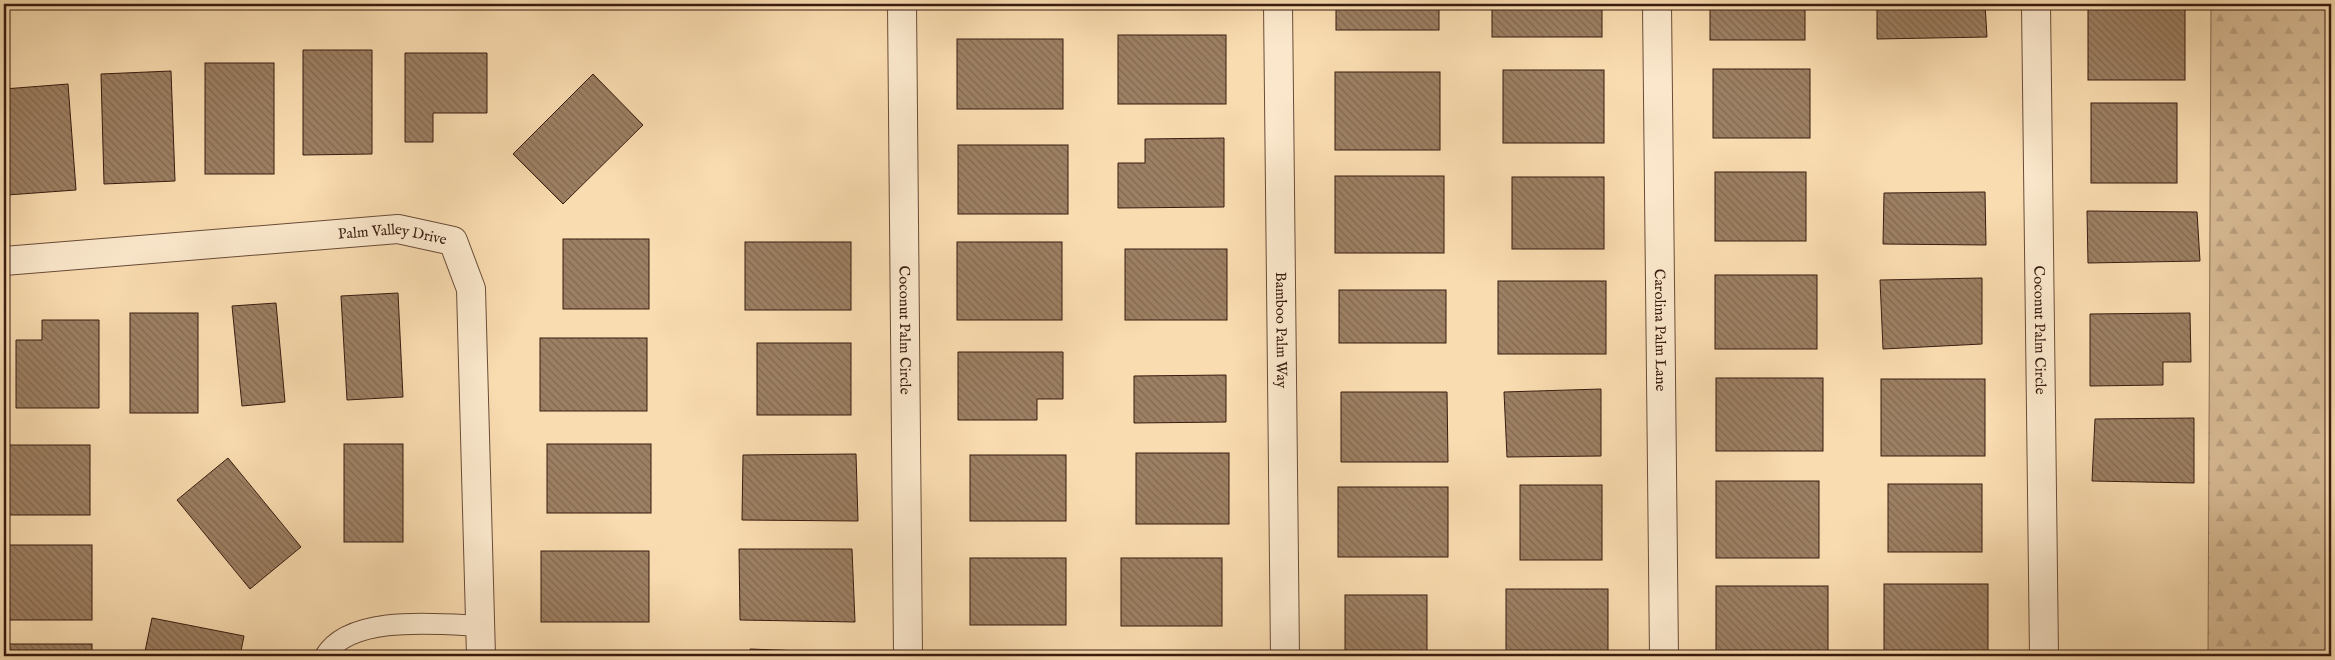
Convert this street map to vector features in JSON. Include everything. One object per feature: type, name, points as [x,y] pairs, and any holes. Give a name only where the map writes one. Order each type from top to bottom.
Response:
[{"type":"street","name":"Coconut Palm Circle","points":[[902,4],[908,656]]},
{"type":"street","name":"Bamboo Palm Way","points":[[1278,4],[1285,656]]},
{"type":"street","name":"Carolina Palm Lane","points":[[1657,4],[1664,656]]},
{"type":"street","name":"Coconut Palm Circle","points":[[2036,4],[2044,656]]},
{"type":"street","name":"Palm Valley Drive","points":[[4,261],[398,229],[453,241],[471,289],[481,656]]},
{"type":"lane","points":[[325,656],[330,648],[354,632],[387,626],[426,623],[481,626]]},
{"type":"green space","points":[[2211,4],[2331,4],[2331,656],[2208,656]]},
{"type":"building","points":[[955,4],[1052,4],[1052,7],[955,7]]},
{"type":"building","points":[[1336,4],[1439,4],[1439,30],[1336,30]]},
{"type":"building","points":[[1492,4],[1602,4],[1602,37],[1492,37]]},
{"type":"building","points":[[1710,4],[1805,4],[1805,40],[1710,40]]},
{"type":"building","points":[[1877,4],[1985,4],[1987,37],[1877,39]]},
{"type":"building","points":[[2088,8],[2185,8],[2185,80],[2088,80]]},
{"type":"building","points":[[1118,35],[1226,35],[1226,104],[1118,104]]},
{"type":"building","points":[[957,39],[1063,39],[1063,109],[957,109]]},
{"type":"building","points":[[303,50],[372,50],[372,154],[303,155]]},
{"type":"building","points":[[405,53],[487,53],[487,113],[433,113],[433,142],[405,142]]},
{"type":"building","points":[[205,63],[274,63],[274,174],[205,174]]},
{"type":"building","points":[[1713,69],[1810,69],[1810,138],[1713,138]]},
{"type":"building","points":[[1503,70],[1604,70],[1604,143],[1503,143]]},
{"type":"building","points":[[171,71],[175,181],[104,184],[101,74]]},
{"type":"building","points":[[1335,72],[1440,72],[1440,150],[1335,150]]},
{"type":"building","points":[[593,74],[643,125],[563,204],[513,154]]},
{"type":"building","points":[[68,84],[76,190],[7,195],[4,149],[4,89]]},
{"type":"building","points":[[2091,103],[2177,103],[2177,183],[2091,183]]},
{"type":"building","points":[[1224,138],[1224,207],[1118,208],[1118,163],[1145,163],[1145,139]]},
{"type":"building","points":[[958,145],[1068,145],[1068,214],[958,214]]},
{"type":"building","points":[[1715,172],[1806,172],[1806,241],[1715,241]]},
{"type":"building","points":[[1335,176],[1444,176],[1444,253],[1335,253]]},
{"type":"building","points":[[1512,177],[1604,177],[1604,249],[1512,249]]},
{"type":"building","points":[[1985,192],[1986,245],[1883,244],[1884,193]]},
{"type":"building","points":[[2087,211],[2197,212],[2200,261],[2088,263]]},
{"type":"building","points":[[563,239],[649,239],[649,309],[563,309]]},
{"type":"building","points":[[745,242],[851,242],[851,310],[745,310]]},
{"type":"building","points":[[957,242],[1062,242],[1062,320],[957,320]]},
{"type":"building","points":[[1125,249],[1227,249],[1227,320],[1125,320]]},
{"type":"building","points":[[1715,275],[1817,275],[1817,349],[1715,349]]},
{"type":"building","points":[[1982,278],[1982,344],[1883,349],[1880,280]]},
{"type":"building","points":[[1498,281],[1606,281],[1606,354],[1498,354]]},
{"type":"building","points":[[1339,290],[1446,290],[1446,343],[1339,343]]},
{"type":"building","points":[[398,293],[403,397],[347,400],[341,296]]},
{"type":"building","points":[[276,303],[285,402],[242,406],[232,306]]},
{"type":"building","points":[[130,313],[198,313],[198,413],[130,413]]},
{"type":"building","points":[[2190,313],[2191,362],[2163,362],[2163,385],[2090,386],[2090,314]]},
{"type":"building","points":[[42,320],[99,320],[99,408],[16,408],[16,340],[42,340]]},
{"type":"building","points":[[540,338],[647,338],[647,411],[540,411]]},
{"type":"building","points":[[757,343],[851,343],[851,415],[757,415]]},
{"type":"building","points":[[958,352],[1063,352],[1063,399],[1037,399],[1037,420],[958,420]]},
{"type":"building","points":[[1226,375],[1226,422],[1134,423],[1134,376]]},
{"type":"building","points":[[1716,378],[1823,378],[1823,451],[1716,451]]},
{"type":"building","points":[[1881,379],[1985,379],[1985,456],[1881,456]]},
{"type":"building","points":[[1601,389],[1601,456],[1507,457],[1504,392]]},
{"type":"building","points":[[1341,392],[1447,392],[1448,462],[1341,462]]},
{"type":"building","points":[[2194,418],[2194,483],[2092,481],[2095,419]]},
{"type":"building","points":[[344,444],[403,444],[403,542],[344,542]]},
{"type":"building","points":[[547,444],[651,444],[651,513],[547,513]]},
{"type":"building","points":[[4,445],[90,445],[90,515],[4,515]]},
{"type":"building","points":[[1136,453],[1229,453],[1229,524],[1136,524]]},
{"type":"building","points":[[856,454],[858,521],[742,520],[743,455]]},
{"type":"building","points":[[970,455],[1066,455],[1066,521],[970,521]]},
{"type":"building","points":[[228,458],[301,547],[250,589],[177,500]]},
{"type":"building","points":[[1716,481],[1819,481],[1819,558],[1716,558]]},
{"type":"building","points":[[1888,484],[1982,484],[1982,552],[1888,552]]},
{"type":"building","points":[[1520,485],[1602,485],[1602,560],[1520,560]]},
{"type":"building","points":[[1338,487],[1448,487],[1448,557],[1338,557]]},
{"type":"building","points":[[4,545],[92,545],[92,620],[4,620]]},
{"type":"building","points":[[739,549],[852,549],[855,622],[740,620]]},
{"type":"building","points":[[541,551],[649,551],[649,622],[541,622]]},
{"type":"building","points":[[970,558],[1066,558],[1066,625],[970,625]]},
{"type":"building","points":[[1121,558],[1222,558],[1222,626],[1121,626]]},
{"type":"building","points":[[1884,584],[1988,584],[1988,656],[1884,656]]},
{"type":"building","points":[[1716,586],[1828,586],[1828,656],[1716,656]]},
{"type":"building","points":[[1506,589],[1608,589],[1608,656],[1506,656]]},
{"type":"building","points":[[1345,595],[1427,595],[1427,656],[1345,656]]},
{"type":"building","points":[[152,618],[244,636],[240,656],[144,656]]},
{"type":"building","points":[[4,644],[92,644],[92,656],[4,656]]},
{"type":"building","points":[[750,649],[855,653],[855,656],[750,656]]}]
